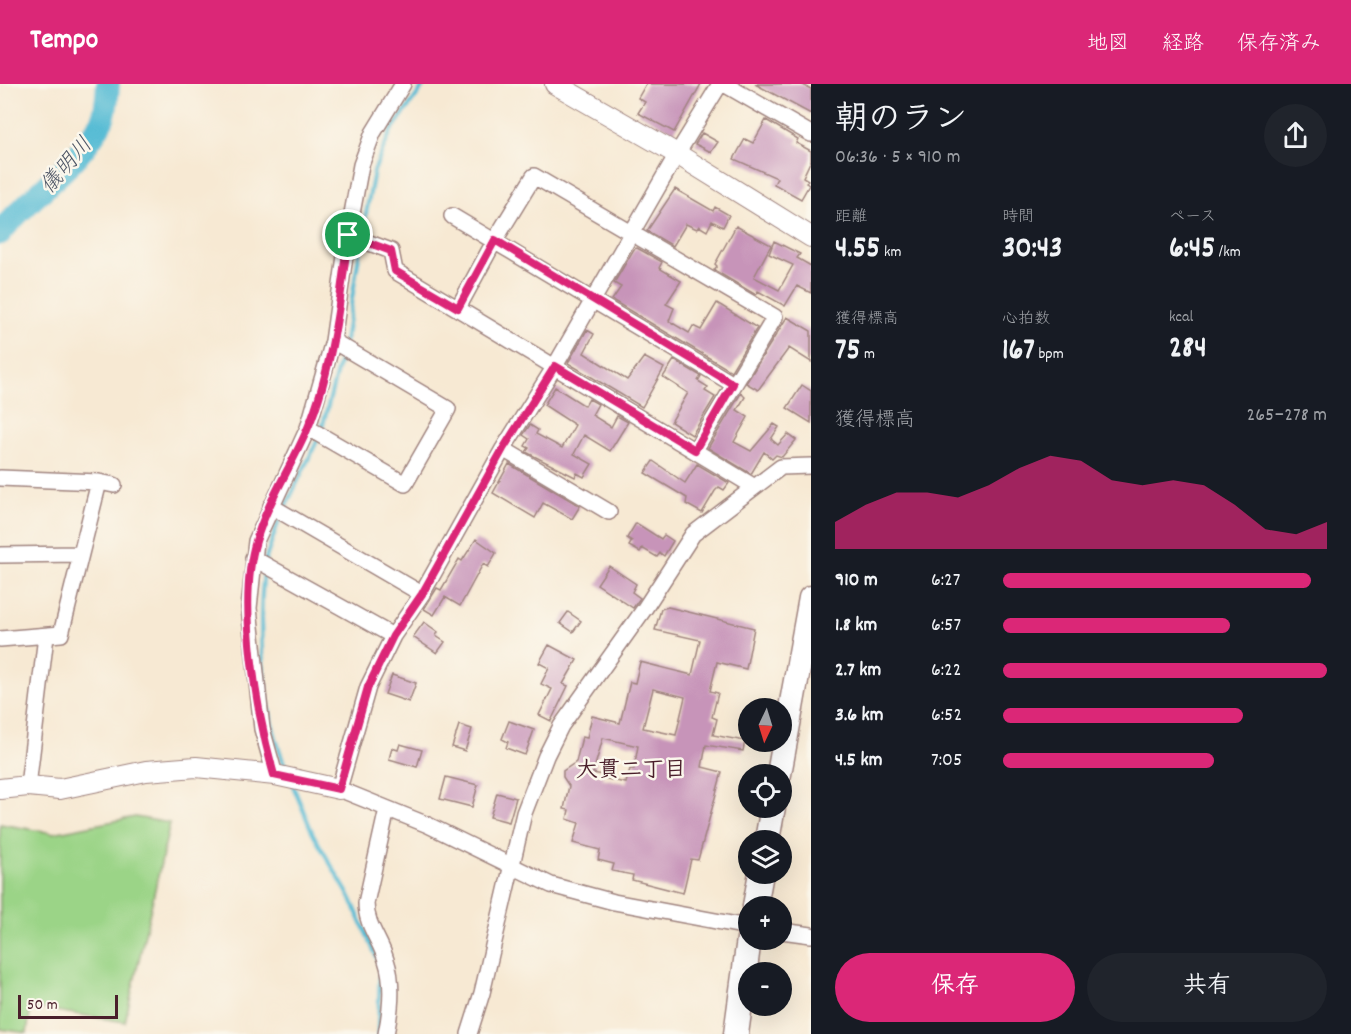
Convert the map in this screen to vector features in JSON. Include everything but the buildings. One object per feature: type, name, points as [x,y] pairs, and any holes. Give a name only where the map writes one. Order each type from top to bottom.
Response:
[{"type":"main road","points":[[781,764],[811,598]]},
{"type":"main road","points":[[736,1034],[748,950]]},
{"type":"street","points":[[274,775],[262,729],[249,608],[256,541],[308,428],[333,341],[348,235],[361,165],[373,133],[403,84]]},
{"type":"street","points":[[555,84],[677,154],[811,237]]},
{"type":"street","points":[[339,789],[368,687],[393,636],[422,594],[503,449],[555,366],[677,154],[722,84],[811,134]]},
{"type":"street","points":[[458,308],[495,240],[534,176],[775,317],[695,450]]},
{"type":"street","points":[[452,216],[733,384]]},
{"type":"street","points":[[348,235],[391,251],[395,271],[753,486]]},
{"type":"street","points":[[308,428],[405,484],[448,409],[333,341]]},
{"type":"street","points":[[503,449],[609,512]]},
{"type":"street","points":[[469,1034],[482,993],[524,813],[546,756],[561,726],[645,608],[693,534],[753,486],[781,467],[799,464],[811,466]]},
{"type":"street","points":[[0,478],[107,484],[81,554],[61,634],[0,639]]},
{"type":"street","points":[[271,506],[422,594]]},
{"type":"street","points":[[0,555],[81,554]]},
{"type":"street","points":[[253,558],[393,636]]},
{"type":"street","points":[[28,786],[45,636]]},
{"type":"street","points":[[0,789],[28,786],[60,789],[103,779],[179,767],[215,767],[274,775],[339,789],[428,825],[551,885],[579,894],[738,925]]},
{"type":"street","points":[[386,1034],[391,983],[386,958],[366,916],[366,903],[387,809]]},
{"type":"street","points":[[792,932],[811,935]]},
{"type":"green space","points":[[135,817],[170,823],[125,1022],[31,1007],[27,1033],[0,1029],[0,824],[53,833]]},
{"type":"waterway","name":"儀明川","points":[[0,233],[81,152],[104,116],[108,84]]},
{"type":"waterway","points":[[362,236],[374,171],[391,131],[425,84]]},
{"type":"waterway","points":[[345,342],[361,243]]},
{"type":"waterway","points":[[321,432],[342,352]]},
{"type":"waterway","points":[[284,510],[318,439]]},
{"type":"waterway","points":[[265,561],[280,517]]},
{"type":"waterway","points":[[264,568],[261,619],[264,671],[272,722],[287,771]]},
{"type":"waterway","points":[[293,786],[313,834],[351,899],[380,965],[378,1034]]},
{"type":"district","name":"大貫二丁目","points":[[631,768]]},
{"type":"route","points":[[348,235],[391,251],[395,271],[458,308],[495,240],[733,384],[695,450],[555,366],[503,449],[422,594],[393,636],[368,687],[339,789],[274,775],[262,729],[249,608],[256,541],[308,428],[333,341],[348,235]]}]
